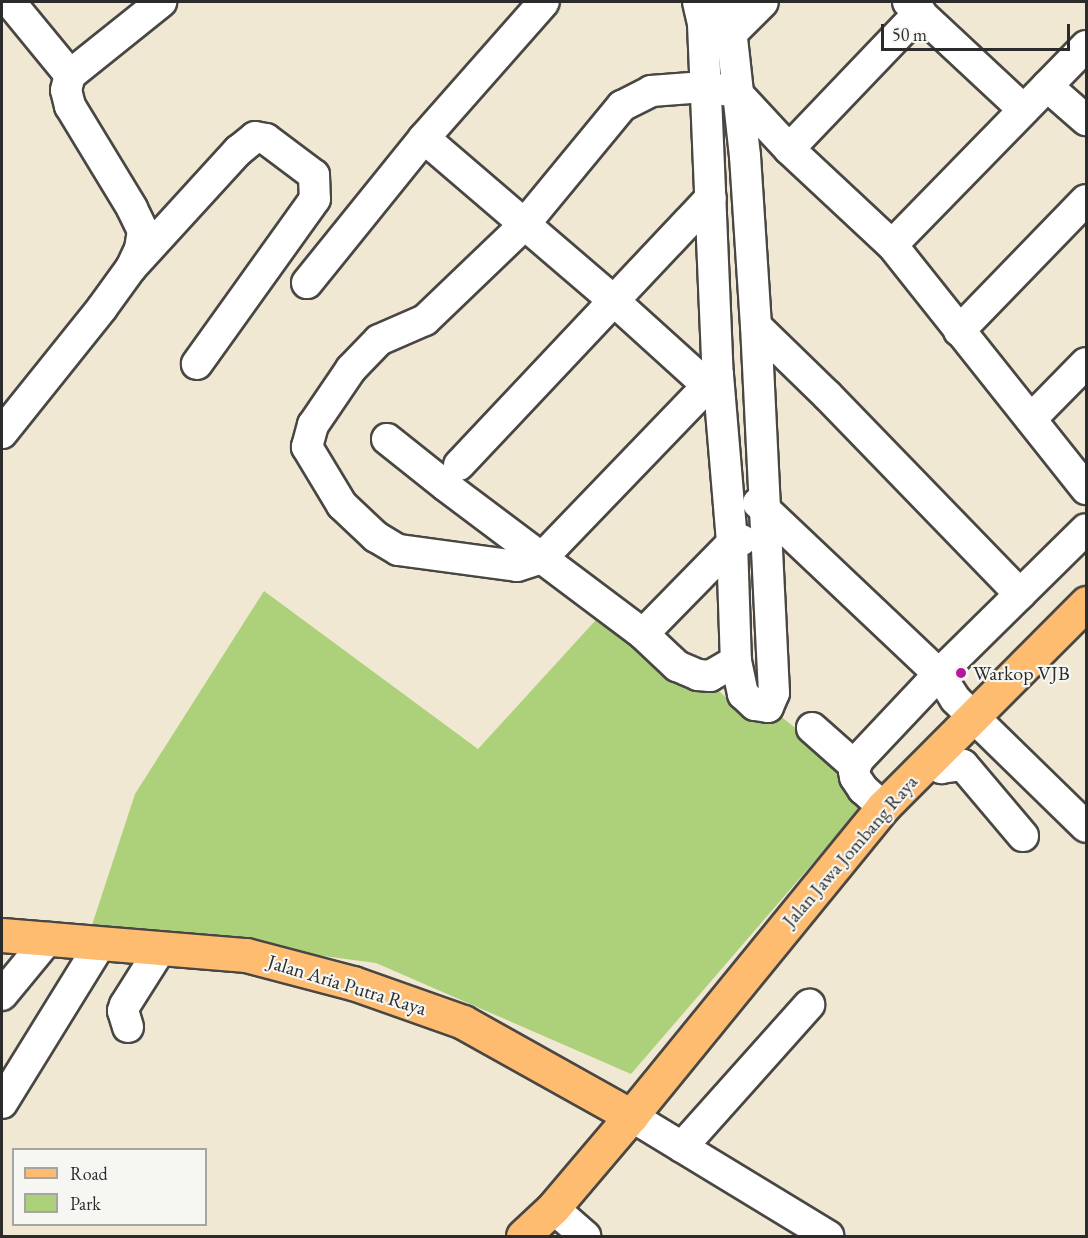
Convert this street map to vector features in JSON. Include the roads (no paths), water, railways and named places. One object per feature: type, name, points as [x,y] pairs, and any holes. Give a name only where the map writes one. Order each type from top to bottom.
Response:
[{"type":"main road","name":"Jalan Jawa Jombang Raya","points":[[523,1236],[553,1209],[883,807],[930,760],[964,708],[1086,603]]},
{"type":"main road","name":"Jalan Aria Putra Raya","points":[[2,935],[246,955],[353,982],[463,1022],[631,1116]]},
{"type":"street","points":[[10,2],[70,75]]},
{"type":"street","points":[[131,268],[140,249],[143,231],[132,208],[70,106],[66,90],[70,75],[161,2]]},
{"type":"street","points":[[307,283],[424,138],[544,2]]},
{"type":"street","points":[[698,2],[703,24],[704,87],[711,198],[713,381],[728,485],[736,661],[743,694],[754,705],[768,707],[774,693],[756,326],[745,156],[736,92],[733,32],[728,2]]},
{"type":"street","points":[[733,32],[763,2]]},
{"type":"street","points":[[789,149],[914,7],[1024,110]]},
{"type":"street","points":[[892,245],[1086,46]]},
{"type":"street","points":[[1047,86],[1086,120]]},
{"type":"street","points":[[713,381],[542,558],[517,566],[398,550],[376,537],[342,505],[307,447],[313,425],[351,369],[379,340],[425,320],[523,226],[622,106],[651,91],[704,87],[736,92],[789,149],[892,245],[1086,489]]},
{"type":"street","points":[[5,423],[131,268],[238,151],[255,137],[266,139],[314,175],[315,199],[197,364]]},
{"type":"street","points":[[424,138],[523,226],[713,381]]},
{"type":"street","points":[[459,465],[711,198]]},
{"type":"street","points":[[959,331],[1086,200]]},
{"type":"street","points":[[756,326],[828,396],[1020,594]]},
{"type":"street","points":[[1031,419],[1086,363]]},
{"type":"street","points":[[387,439],[643,634],[677,666],[699,675],[710,676],[736,661]]},
{"type":"street","points":[[728,485],[765,523],[964,708],[1086,827]]},
{"type":"street","points":[[643,634],[732,543],[765,523]]},
{"type":"street","points":[[883,807],[863,789],[855,777],[855,766],[933,680],[1086,529]]},
{"type":"street","points":[[812,728],[855,766]]},
{"type":"street","points":[[930,760],[941,768],[963,765],[1023,836]]},
{"type":"street","points":[[2,995],[49,938]]},
{"type":"street","points":[[2,1103],[101,943]]},
{"type":"street","points":[[128,1027],[123,1011],[124,1005],[161,948]]},
{"type":"street","points":[[682,1147],[809,1005]]},
{"type":"street","points":[[631,1116],[828,1236]]},
{"type":"street","points":[[553,1209],[585,1236]]},
{"type":"place","name":"Warkop VJB","points":[[961,673]]}]
